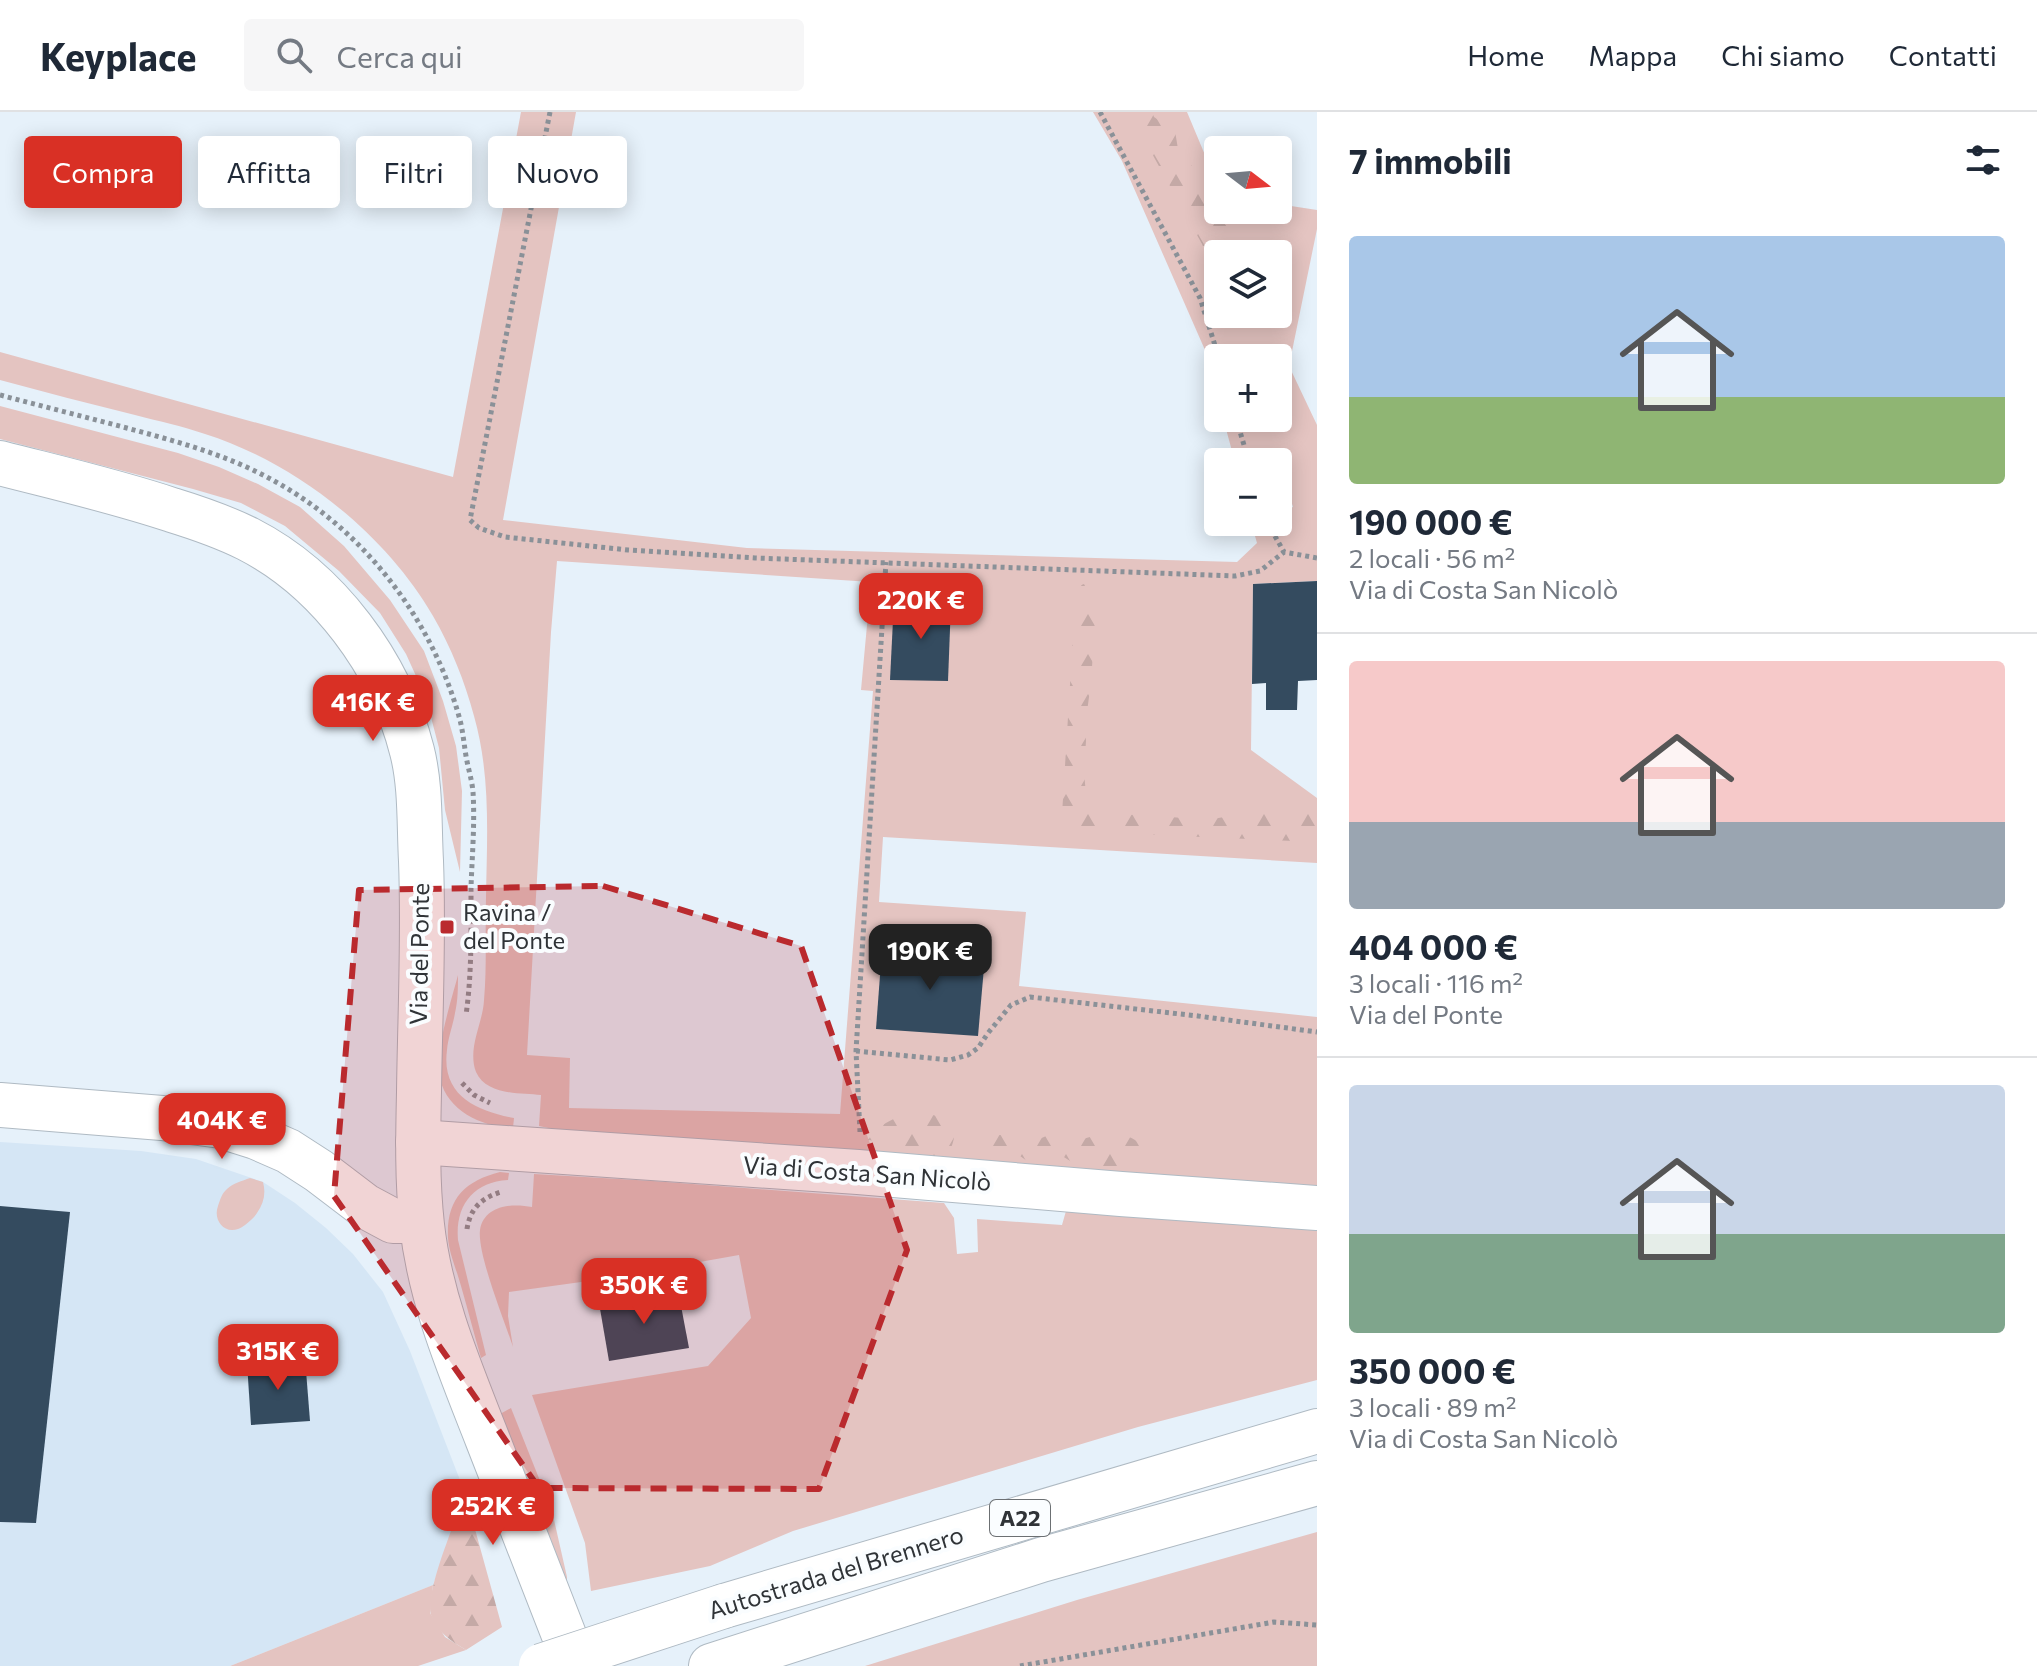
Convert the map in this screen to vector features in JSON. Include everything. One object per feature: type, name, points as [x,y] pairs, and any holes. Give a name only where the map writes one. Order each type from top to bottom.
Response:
[{"type":"main road","name":"Via del Ponte","points":[[0,463],[128,495],[250,540],[322,593],[351,625],[397,705],[412,751],[418,791],[422,883],[418,1142],[425,1255],[463,1380],[576,1666]]},
{"type":"main road","points":[[0,1105],[221,1126],[288,1151],[365,1206],[393,1221],[421,1221]]},
{"type":"main road","name":"Via di Costa San Nicolò","points":[[418,1142],[1317,1208]]},
{"type":"main road","name":"Autostrada del Brennero","points":[[541,1666],[724,1606],[1317,1431]]},
{"type":"main road","name":"Autostrada del Brennero","points":[[726,1661],[1041,1560],[1317,1483]]},
{"type":"path","points":[[550,112],[470,520],[479,528],[505,537],[628,550],[755,558],[1235,576],[1260,571],[1284,552],[1317,558]]},
{"type":"path","points":[[1100,112],[1200,298],[1215,344]]},
{"type":"path","points":[[1275,536],[1284,552]]},
{"type":"path","points":[[858,1172],[860,1139],[856,1051],[886,562]]},
{"type":"path","points":[[856,1051],[950,1060],[968,1055],[978,1048],[1011,1005],[1030,997],[1317,1032]]},
{"type":"path","points":[[467,1239],[467,1226],[476,1206],[494,1194],[512,1190]]},
{"type":"path","points":[[1020,1666],[1274,1622],[1317,1625]]},
{"type":"highlighted area","points":[[603,886],[801,946],[907,1250],[819,1489],[539,1488],[334,1196],[359,890]]},
{"type":"shaded area","points":[[0,1142],[141,1151],[196,1159],[263,1182],[295,1203],[353,1254],[383,1292],[410,1351],[465,1493],[433,1585],[230,1666],[0,1666]]},
{"type":"green space","points":[[521,112],[576,112],[572,136],[517,136]]},
{"type":"green space","points":[[1093,112],[1187,112],[1204,153],[1204,224],[1292,224],[1292,206],[1317,210],[1317,229],[1292,351],[1292,344],[1204,344],[1204,348],[1122,161]]},
{"type":"green space","points":[[1129,112],[1152,112],[1154,117],[1175,131],[1179,155],[1192,166],[1204,187],[1204,224],[1225,224],[1231,240],[1204,240],[1204,248]]},
{"type":"green space","points":[[503,208],[559,208],[503,520],[747,548],[1237,562],[1257,543],[1255,536],[1292,536],[1292,448],[1231,448],[1227,432],[1292,432],[1292,372],[1317,425],[1317,581],[1253,584],[1251,750],[1317,798],[1317,863],[883,837],[879,902],[1026,912],[1019,986],[1317,1017],[1317,1191],[558,1130],[539,1126],[541,1095],[495,1089],[481,1080],[476,1072],[473,1054],[483,1009],[485,974],[486,784],[474,716],[457,665],[440,628],[413,586],[364,530],[304,482],[272,463],[196,431],[0,380],[0,352],[453,477]],"holes":[[[557,561],[871,582],[861,690],[873,691],[840,1114],[569,1108],[570,1058],[527,1055]]]},
{"type":"green space","points":[[0,406],[178,453],[219,467],[300,507],[344,546],[390,600],[424,651],[443,701],[456,746],[462,791],[460,872],[445,810],[439,748],[426,698],[406,654],[380,613],[339,571],[285,526],[241,503],[0,439]]},
{"type":"green space","points":[[1084,584],[1096,607],[1084,771],[1087,808],[1092,814],[1207,820],[1247,813],[1317,813],[1317,842],[1061,831],[1076,587]]},
{"type":"green space","points":[[458,975],[457,1003],[447,1050],[450,1079],[464,1099],[475,1106],[514,1118],[513,1128],[490,1125],[468,1116],[444,1091],[439,1056]]},
{"type":"green space","points":[[913,1112],[937,1116],[951,1124],[954,1138],[945,1161],[891,1154],[884,1142],[868,1140],[888,1122]]},
{"type":"green space","points":[[1060,1130],[1077,1141],[1104,1134],[1121,1134],[1145,1148],[1137,1167],[1116,1172],[1084,1168],[1056,1151],[1027,1161],[1006,1152],[986,1161],[983,1147],[990,1135],[1037,1140]]},
{"type":"green space","points":[[500,1172],[509,1173],[508,1180],[485,1185],[476,1191],[463,1207],[458,1228],[458,1240],[486,1355],[481,1358],[450,1250],[448,1225],[450,1213],[460,1194],[476,1181]]},
{"type":"green space","points":[[534,1174],[944,1203],[954,1218],[957,1254],[978,1252],[977,1219],[1062,1225],[1066,1211],[1317,1230],[1317,1380],[1138,1427],[793,1531],[710,1566],[591,1591],[585,1543],[532,1395],[708,1366],[751,1318],[739,1255],[509,1292],[508,1316],[513,1347],[487,1271],[480,1230],[487,1215],[493,1211],[516,1205],[532,1207]]},
{"type":"green space","points":[[250,1178],[263,1182],[261,1205],[246,1224],[238,1229],[228,1229],[220,1224],[217,1216],[221,1197],[232,1185]]},
{"type":"green space","points":[[511,1408],[552,1511],[567,1585],[500,1414]]},
{"type":"green space","points":[[465,1493],[502,1627],[466,1650],[437,1626],[430,1604],[442,1555]]},
{"type":"green space","points":[[1317,1532],[1317,1666],[865,1666],[1077,1600]]},
{"type":"green space","points":[[433,1585],[430,1613],[445,1637],[466,1650],[418,1666],[230,1666]]},
{"type":"building","points":[[1317,581],[1317,680],[1298,681],[1297,710],[1266,710],[1266,683],[1252,684],[1253,584]]},
{"type":"building","points":[[894,600],[951,603],[948,681],[890,680]]},
{"type":"building","points":[[882,949],[985,956],[978,1036],[876,1029]]},
{"type":"building","points":[[0,1206],[70,1212],[36,1523],[0,1522]]},
{"type":"building","points":[[678,1290],[689,1348],[609,1361],[599,1303]]},
{"type":"building","points":[[305,1358],[310,1421],[251,1425],[247,1362]]},
{"type":"place","name":"Ravina / del Ponte","points":[[447,927]]}]
